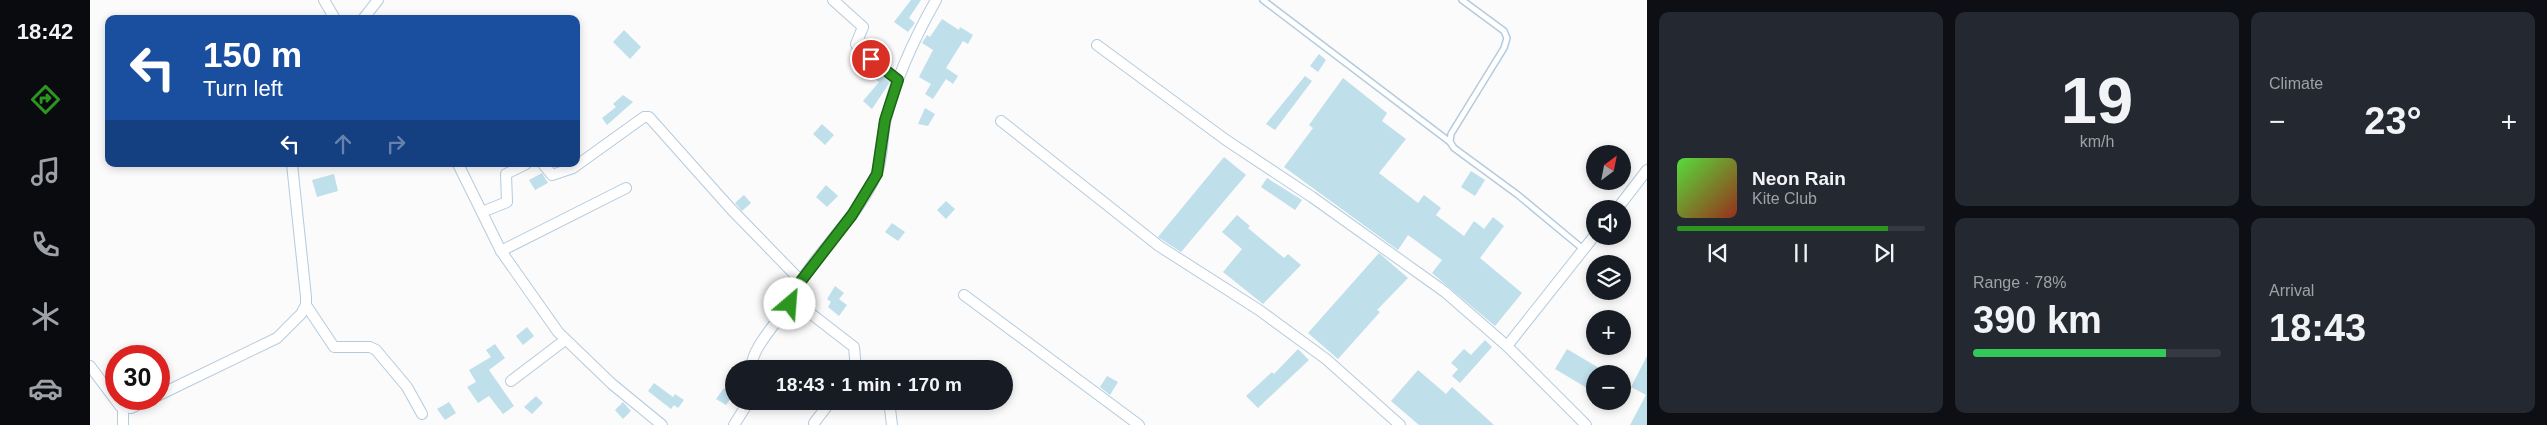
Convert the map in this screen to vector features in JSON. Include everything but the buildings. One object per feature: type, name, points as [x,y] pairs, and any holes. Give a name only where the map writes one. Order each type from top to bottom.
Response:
[{"type":"street","points":[[324,0],[332,15]]},
{"type":"street","points":[[366,15],[378,0]]},
{"type":"street","points":[[833,0],[863,26],[856,44],[858,49],[898,80]]},
{"type":"street","points":[[753,360],[756,351],[792,299],[801,281],[852,215],[874,178],[879,166],[885,120],[898,80],[919,30],[936,0]]},
{"type":"street","points":[[1098,45],[1242,152],[1408,264],[1507,346],[1586,425]]},
{"type":"street","points":[[580,164],[644,117],[649,117],[731,209],[801,281]]},
{"type":"street","points":[[1001,121],[1159,246],[1259,310],[1319,353],[1400,425]]},
{"type":"street","points":[[292,167],[306,305],[334,347],[370,347],[376,350],[407,387],[422,414]]},
{"type":"street","points":[[460,167],[502,251],[565,340],[612,384],[662,425]]},
{"type":"street","points":[[482,212],[508,202],[506,174],[520,167]]},
{"type":"street","points":[[545,167],[551,175],[575,167]]},
{"type":"street","points":[[1624,200],[1647,170]]},
{"type":"street","points":[[502,251],[626,188]]},
{"type":"street","points":[[1507,346],[1586,245]]},
{"type":"street","points":[[964,295],[1139,425]]},
{"type":"street","points":[[792,299],[854,347],[855,360]]},
{"type":"street","points":[[170,390],[269,343],[291,326],[306,305]]},
{"type":"street","points":[[511,381],[565,340]]},
{"type":"street","points":[[90,366],[105,387]]},
{"type":"street","points":[[123,410],[123,425]]},
{"type":"street","points":[[734,425],[743,410]]},
{"type":"street","points":[[814,423],[824,410]]},
{"type":"street","points":[[890,410],[892,425]]},
{"type":"lane","points":[[1263,0],[1450,142],[1454,148],[1518,195],[1583,249]]},
{"type":"lane","points":[[1450,142],[1451,134],[1506,43],[1504,31],[1462,0]]},
{"type":"route","points":[[790,304],[801,281],[852,215],[877,174],[885,120],[898,80],[871,59]]}]
